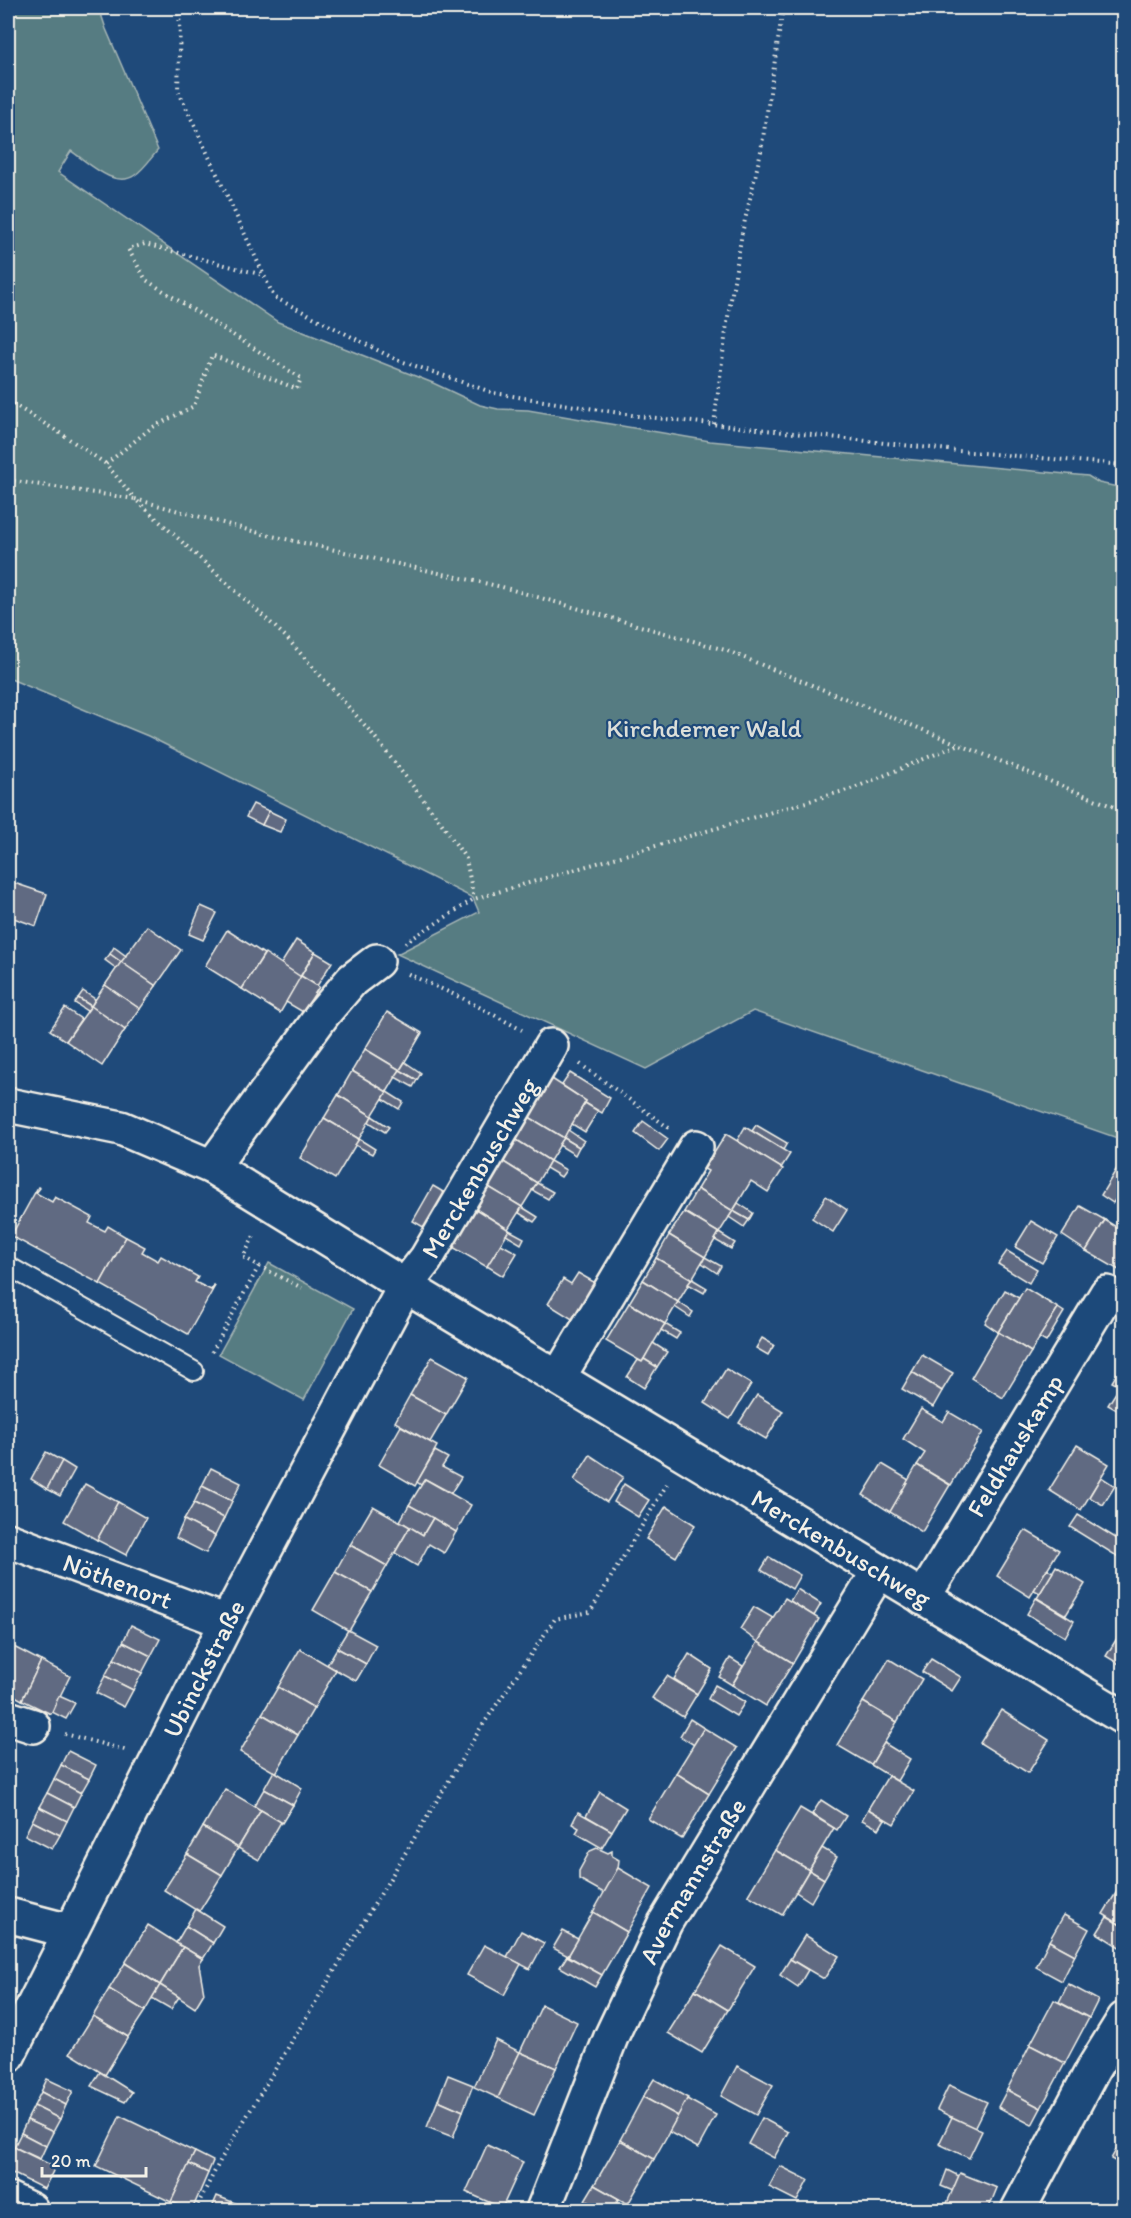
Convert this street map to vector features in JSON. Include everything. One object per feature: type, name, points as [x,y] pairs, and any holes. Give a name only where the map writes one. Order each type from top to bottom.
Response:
[{"type":"street","points":[[212,1167],[323,1014],[352,980],[377,961]]},
{"type":"street","name":"Merckenbuschweg","points":[[405,1286],[426,1259],[551,1046]]},
{"type":"street","name":"Merckenbuschweg","points":[[8,1105],[121,1128],[212,1167],[405,1286],[1124,1718]]},
{"type":"street","points":[[558,1378],[696,1147]]},
{"type":"street","name":"Ubinckstraße","points":[[8,2056],[69,1931],[227,1622],[405,1286]]},
{"type":"street","name":"Feldhauskamp","points":[[922,1598],[1107,1293]]},
{"type":"street","name":"Nöthenort","points":[[8,1540],[227,1622]]},
{"type":"street","name":"Avermannstraße","points":[[543,2211],[611,2037],[665,1923],[879,1571]]},
{"type":"street","points":[[8,1915],[69,1931]]},
{"type":"street","points":[[1018,2211],[1093,2069],[1124,2019]]},
{"type":"street","points":[[8,2199],[32,2211]]},
{"type":"lane","points":[[8,1266],[194,1371]]},
{"type":"path","points":[[177,8],[180,24],[178,90],[274,297],[395,359],[494,393],[638,416],[958,451],[1124,465]]},
{"type":"path","points":[[714,424],[740,244],[761,151],[783,8]]},
{"type":"path","points":[[106,464],[151,428],[194,406],[212,355],[297,389],[301,378],[146,280],[128,249],[145,244],[263,275]]},
{"type":"path","points":[[8,400],[106,464],[135,499],[285,636],[370,731],[440,821],[466,859],[474,898]]},
{"type":"path","points":[[8,480],[135,499],[263,534],[502,587],[725,650],[1124,811]]},
{"type":"path","points":[[377,961],[474,898],[854,788],[962,744]]},
{"type":"path","points":[[254,1237],[243,1257],[302,1288]]},
{"type":"path","points":[[213,1350],[259,1266]]},
{"type":"path","points":[[195,2211],[221,2159],[480,1729],[555,1619],[590,1612],[684,1454]]},
{"type":"path","points":[[20,1722],[158,1758]]},
{"type":"green space","name":"Kirchderner Wald","points":[[8,8],[99,8],[158,150],[141,170],[127,179],[110,177],[102,173],[71,151],[58,172],[278,322],[433,383],[480,405],[498,409],[528,410],[710,441],[1088,476],[1099,483],[1123,488],[1123,1140],[753,1011],[646,1069],[397,954],[479,912],[473,898],[148,736],[8,678]]},
{"type":"green space","points":[[269,1263],[353,1309],[304,1400],[219,1354]]},
{"type":"building","points":[[253,804],[269,811],[262,825],[246,817]]},
{"type":"building","points":[[269,811],[286,819],[280,832],[262,825]]},
{"type":"building","points":[[8,881],[47,894],[36,926],[8,916]]},
{"type":"building","points":[[201,906],[217,913],[203,940],[189,934]]},
{"type":"building","points":[[147,926],[181,950],[156,986],[121,962]]},
{"type":"building","points":[[227,930],[264,954],[242,989],[205,966]]},
{"type":"building","points":[[296,940],[315,952],[300,977],[281,964]]},
{"type":"building","points":[[114,947],[126,956],[121,962],[110,954]]},
{"type":"building","points":[[315,952],[332,962],[317,986],[301,976]]},
{"type":"building","points":[[265,953],[301,977],[280,1013],[242,989]]},
{"type":"building","points":[[110,954],[121,962],[117,969],[105,960]]},
{"type":"building","points":[[121,962],[156,986],[140,1009],[105,985]]},
{"type":"building","points":[[301,976],[319,987],[303,1012],[286,1002]]},
{"type":"building","points":[[105,985],[140,1009],[125,1030],[91,1006]]},
{"type":"building","points":[[83,991],[95,999],[91,1006],[78,998]]},
{"type":"building","points":[[78,998],[91,1006],[87,1011],[75,1003]]},
{"type":"building","points":[[91,1006],[125,1030],[102,1066],[66,1041]]},
{"type":"building","points":[[65,1008],[81,1019],[66,1041],[50,1030]]},
{"type":"building","points":[[387,1012],[422,1033],[400,1070],[365,1049]]},
{"type":"building","points":[[365,1049],[400,1070],[387,1092],[352,1071]]},
{"type":"building","points":[[405,1062],[421,1073],[417,1080],[400,1070]]},
{"type":"building","points":[[400,1070],[417,1080],[413,1087],[395,1077]]},
{"type":"building","points":[[352,1071],[387,1092],[372,1116],[338,1095]]},
{"type":"building","points":[[570,1073],[610,1098],[602,1113],[562,1085]]},
{"type":"building","points":[[552,1079],[586,1101],[564,1138],[529,1117]]},
{"type":"building","points":[[387,1092],[403,1102],[399,1109],[383,1099]]},
{"type":"building","points":[[338,1095],[372,1116],[359,1139],[324,1118]]},
{"type":"building","points":[[585,1103],[598,1111],[585,1132],[572,1124]]},
{"type":"building","points":[[372,1116],[389,1127],[385,1132],[369,1122]]},
{"type":"building","points":[[529,1117],[564,1138],[550,1161],[515,1139]]},
{"type":"building","points":[[324,1118],[359,1139],[335,1179],[300,1158]]},
{"type":"building","points":[[643,1121],[668,1139],[659,1151],[635,1133]]},
{"type":"building","points":[[756,1125],[787,1143],[783,1150],[752,1131]]},
{"type":"building","points":[[745,1127],[790,1154],[781,1168],[737,1141]]},
{"type":"building","points":[[568,1130],[584,1141],[579,1147],[564,1138]]},
{"type":"building","points":[[726,1134],[783,1169],[768,1192],[751,1181],[733,1211],[697,1189],[708,1171],[704,1169]]},
{"type":"building","points":[[564,1138],[579,1147],[575,1155],[559,1145]]},
{"type":"building","points":[[359,1139],[375,1149],[372,1154],[355,1145]]},
{"type":"building","points":[[515,1139],[550,1161],[537,1183],[502,1161]]},
{"type":"building","points":[[502,1161],[537,1183],[522,1207],[487,1186]]},
{"type":"building","points":[[550,1161],[566,1170],[561,1177],[546,1168]]},
{"type":"building","points":[[1119,1165],[1124,1167],[1124,1187],[1113,1203],[1101,1195]]},
{"type":"building","points":[[537,1183],[553,1192],[548,1199],[532,1190]]},
{"type":"building","points":[[433,1186],[445,1193],[425,1228],[413,1221]]},
{"type":"building","points":[[487,1186],[522,1207],[508,1229],[474,1208]]},
{"type":"building","points":[[38,1187],[40,1188],[36,1193],[52,1202],[55,1197],[92,1217],[89,1223],[105,1231],[108,1226],[126,1237],[100,1284],[11,1236]]},
{"type":"building","points":[[697,1189],[733,1211],[719,1233],[684,1212]]},
{"type":"building","points":[[826,1196],[847,1210],[833,1232],[812,1218]]},
{"type":"building","points":[[738,1203],[753,1213],[749,1220],[733,1211]]},
{"type":"building","points":[[1080,1206],[1105,1220],[1086,1251],[1062,1235]]},
{"type":"building","points":[[522,1207],[538,1217],[534,1222],[519,1213]]},
{"type":"building","points":[[474,1208],[509,1230],[487,1267],[451,1246]]},
{"type":"building","points":[[733,1211],[749,1220],[744,1227],[729,1217]]},
{"type":"building","points":[[684,1212],[719,1233],[705,1257],[669,1235]]},
{"type":"building","points":[[1105,1220],[1124,1232],[1124,1273],[1086,1251]]},
{"type":"building","points":[[1031,1221],[1058,1237],[1042,1263],[1015,1247]]},
{"type":"building","points":[[509,1230],[524,1238],[521,1244],[506,1235]]},
{"type":"building","points":[[719,1233],[735,1243],[731,1249],[715,1240]]},
{"type":"building","points":[[669,1235],[705,1257],[692,1279],[656,1258]]},
{"type":"building","points":[[126,1237],[145,1247],[142,1252],[158,1261],[161,1256],[198,1277],[195,1282],[211,1290],[215,1286],[188,1334],[100,1284]]},
{"type":"building","points":[[501,1244],[517,1253],[503,1276],[487,1266]]},
{"type":"building","points":[[1007,1251],[1037,1269],[1029,1283],[998,1264]]},
{"type":"building","points":[[705,1257],[721,1266],[717,1273],[702,1263]]},
{"type":"building","points":[[656,1258],[692,1279],[678,1302],[643,1280]]},
{"type":"building","points":[[578,1273],[599,1285],[577,1322],[548,1304],[563,1279],[571,1284]]},
{"type":"building","points":[[692,1279],[707,1288],[704,1293],[688,1284]]},
{"type":"building","points":[[643,1280],[678,1302],[665,1324],[629,1303]]},
{"type":"building","points":[[1025,1288],[1058,1308],[1031,1352],[998,1332]]},
{"type":"building","points":[[1005,1290],[1019,1298],[998,1332],[985,1323]]},
{"type":"building","points":[[678,1302],[693,1312],[690,1317],[675,1307]]},
{"type":"building","points":[[629,1303],[665,1324],[642,1362],[606,1341]]},
{"type":"building","points":[[1058,1308],[1064,1312],[1046,1342],[1039,1338]]},
{"type":"building","points":[[665,1324],[680,1333],[676,1339],[661,1330]]},
{"type":"building","points":[[998,1332],[1031,1352],[1003,1398],[971,1378]]},
{"type":"building","points":[[762,1338],[774,1345],[768,1355],[756,1348]]},
{"type":"building","points":[[653,1343],[667,1352],[657,1367],[644,1359]]},
{"type":"building","points":[[922,1355],[953,1373],[942,1391],[912,1372]]},
{"type":"building","points":[[432,1357],[468,1377],[446,1415],[410,1395]]},
{"type":"building","points":[[644,1359],[657,1367],[644,1388],[627,1377],[638,1360],[642,1362]]},
{"type":"building","points":[[1121,1367],[1124,1369],[1124,1414],[1108,1405],[1120,1386],[1112,1382]]},
{"type":"building","points":[[726,1369],[751,1384],[730,1419],[705,1403]]},
{"type":"building","points":[[912,1372],[942,1391],[933,1407],[902,1389]]},
{"type":"building","points":[[410,1395],[446,1415],[430,1442],[395,1422]]},
{"type":"building","points":[[757,1395],[783,1411],[766,1439],[739,1423]]},
{"type":"building","points":[[921,1409],[943,1422],[949,1412],[983,1432],[951,1485],[917,1465],[925,1453],[903,1439]]},
{"type":"building","points":[[401,1426],[437,1446],[415,1486],[379,1465]]},
{"type":"building","points":[[1077,1445],[1109,1464],[1081,1510],[1049,1490]]},
{"type":"building","points":[[435,1451],[448,1458],[442,1467],[461,1477],[451,1493],[425,1479],[421,1485],[417,1482]]},
{"type":"building","points":[[46,1452],[62,1461],[47,1489],[31,1479]]},
{"type":"building","points":[[590,1455],[623,1477],[607,1502],[574,1480]]},
{"type":"building","points":[[62,1461],[75,1469],[60,1496],[47,1489]]},
{"type":"building","points":[[8,1464],[16,1469],[8,1485]]},
{"type":"building","points":[[882,1464],[909,1480],[890,1512],[863,1495]]},
{"type":"building","points":[[917,1465],[950,1485],[922,1532],[890,1512]]},
{"type":"building","points":[[211,1468],[241,1483],[232,1501],[202,1486]]},
{"type":"building","points":[[1101,1477],[1115,1486],[1103,1505],[1089,1497]]},
{"type":"building","points":[[425,1479],[471,1505],[456,1532],[409,1505]]},
{"type":"building","points":[[85,1484],[118,1502],[97,1540],[64,1521]]},
{"type":"building","points":[[624,1484],[649,1500],[638,1517],[614,1502]]},
{"type":"building","points":[[202,1486],[232,1501],[224,1518],[194,1503]]},
{"type":"building","points":[[118,1502],[146,1518],[126,1555],[97,1540]]},
{"type":"building","points":[[194,1503],[224,1518],[215,1536],[184,1520]]},
{"type":"building","points":[[409,1505],[433,1518],[423,1535],[400,1521]]},
{"type":"building","points":[[373,1506],[410,1527],[387,1566],[350,1545]]},
{"type":"building","points":[[666,1506],[695,1525],[676,1557],[646,1539]]},
{"type":"building","points":[[1078,1515],[1124,1543],[1124,1553],[1120,1558],[1070,1527]]},
{"type":"building","points":[[433,1518],[456,1532],[444,1553],[429,1544],[417,1566],[395,1553],[410,1527],[423,1535]]},
{"type":"building","points":[[184,1520],[215,1536],[206,1553],[176,1538]]},
{"type":"building","points":[[1025,1530],[1059,1550],[1030,1597],[997,1576]]},
{"type":"building","points":[[350,1545],[387,1566],[372,1592],[335,1572]]},
{"type":"building","points":[[769,1557],[800,1575],[792,1589],[761,1570]]},
{"type":"building","points":[[1056,1566],[1085,1584],[1066,1615],[1037,1598]]},
{"type":"building","points":[[1047,1569],[1053,1572],[1040,1593],[1034,1590]]},
{"type":"building","points":[[335,1572],[372,1592],[349,1631],[313,1610]]},
{"type":"building","points":[[797,1589],[821,1604],[814,1616],[790,1601]]},
{"type":"building","points":[[785,1598],[819,1619],[793,1663],[758,1642]]},
{"type":"building","points":[[1036,1598],[1074,1621],[1065,1637],[1027,1614]]},
{"type":"building","points":[[754,1607],[773,1618],[758,1642],[740,1629]]},
{"type":"building","points":[[131,1625],[160,1639],[151,1656],[123,1642]]},
{"type":"building","points":[[1124,1627],[1124,1667],[1106,1656]]},
{"type":"building","points":[[348,1630],[376,1645],[366,1664],[337,1648]]},
{"type":"building","points":[[123,1642],[151,1656],[142,1673],[114,1659]]},
{"type":"building","points":[[758,1642],[793,1663],[766,1706],[732,1685]]},
{"type":"building","points":[[8,1644],[41,1661],[22,1700],[8,1692]]},
{"type":"building","points":[[337,1648],[366,1664],[356,1681],[327,1665]]},
{"type":"building","points":[[300,1649],[336,1670],[314,1708],[278,1687]]},
{"type":"building","points":[[689,1654],[712,1669],[697,1694],[674,1679]]},
{"type":"building","points":[[730,1658],[743,1666],[732,1685],[719,1677]]},
{"type":"building","points":[[114,1659],[142,1673],[133,1690],[105,1676]]},
{"type":"building","points":[[889,1659],[922,1679],[897,1722],[863,1702]]},
{"type":"building","points":[[931,1659],[961,1677],[952,1691],[922,1672]]},
{"type":"building","points":[[41,1661],[70,1676],[51,1714],[22,1700]]},
{"type":"building","points":[[105,1676],[133,1690],[124,1707],[96,1693]]},
{"type":"building","points":[[667,1676],[697,1694],[683,1717],[652,1698]]},
{"type":"building","points":[[715,1685],[745,1702],[736,1716],[708,1699]]},
{"type":"building","points":[[278,1687],[314,1708],[298,1735],[262,1714]]},
{"type":"building","points":[[59,1696],[75,1703],[66,1719],[52,1712]]},
{"type":"building","points":[[863,1702],[897,1722],[871,1765],[837,1745]]},
{"type":"building","points":[[1001,1710],[1049,1740],[1028,1773],[980,1743]]},
{"type":"building","points":[[262,1714],[298,1735],[276,1773],[240,1752]]},
{"type":"building","points":[[690,1719],[704,1728],[694,1745],[680,1736]]},
{"type":"building","points":[[704,1728],[737,1748],[709,1794],[676,1773]]},
{"type":"building","points":[[884,1743],[910,1759],[897,1781],[871,1765]]},
{"type":"building","points":[[68,1751],[96,1765],[89,1779],[61,1765]]},
{"type":"building","points":[[61,1765],[89,1779],[81,1793],[54,1779]]},
{"type":"building","points":[[274,1771],[302,1788],[293,1805],[264,1789]]},
{"type":"building","points":[[676,1773],[709,1794],[682,1839],[648,1819]]},
{"type":"building","points":[[888,1776],[914,1791],[894,1824],[868,1809]]},
{"type":"building","points":[[54,1779],[81,1793],[74,1807],[47,1793]]},
{"type":"building","points":[[225,1789],[261,1810],[238,1848],[203,1827]]},
{"type":"building","points":[[264,1789],[293,1805],[282,1823],[254,1806]]},
{"type":"building","points":[[600,1792],[626,1808],[612,1831],[586,1816]]},
{"type":"building","points":[[47,1793],[74,1807],[67,1821],[39,1807]]},
{"type":"building","points":[[821,1800],[846,1816],[837,1830],[812,1814]]},
{"type":"building","points":[[39,1807],[67,1821],[60,1835],[32,1821]]},
{"type":"building","points":[[800,1808],[834,1828],[809,1870],[775,1850]]},
{"type":"building","points":[[868,1809],[885,1819],[879,1829],[862,1820]]},
{"type":"building","points":[[261,1810],[281,1822],[259,1860],[238,1848]]},
{"type":"building","points":[[578,1812],[612,1831],[602,1848],[576,1833],[579,1828],[572,1824]]},
{"type":"building","points":[[32,1821],[60,1835],[52,1849],[25,1835]]},
{"type":"building","points":[[203,1827],[238,1848],[222,1875],[187,1854]]},
{"type":"building","points":[[597,1848],[608,1853],[612,1851],[612,1856],[619,1860],[618,1868],[604,1893],[579,1879],[579,1871],[590,1851]]},
{"type":"building","points":[[822,1848],[837,1857],[824,1879],[809,1870]]},
{"type":"building","points":[[775,1850],[809,1870],[782,1915],[748,1895]]},
{"type":"building","points":[[187,1854],[222,1875],[199,1912],[164,1890]]},
{"type":"building","points":[[618,1868],[652,1888],[627,1932],[593,1912]]},
{"type":"building","points":[[809,1870],[824,1879],[811,1902],[796,1892]]},
{"type":"building","points":[[1124,1880],[1124,1927],[1103,1914]]},
{"type":"building","points":[[196,1909],[223,1926],[213,1943],[186,1926]]},
{"type":"building","points":[[593,1912],[627,1932],[602,1975],[568,1956]]},
{"type":"building","points":[[1064,1915],[1089,1929],[1075,1955],[1049,1941]]},
{"type":"building","points":[[1107,1917],[1124,1927],[1124,1950],[1097,1933]]},
{"type":"building","points":[[148,1925],[183,1947],[160,1985],[125,1963]]},
{"type":"building","points":[[186,1926],[213,1943],[203,1959],[176,1943]]},
{"type":"building","points":[[521,1931],[544,1943],[530,1969],[507,1957]]},
{"type":"building","points":[[563,1931],[578,1939],[568,1956],[553,1948]]},
{"type":"building","points":[[805,1935],[839,1956],[824,1979],[790,1959]]},
{"type":"building","points":[[1049,1941],[1075,1955],[1062,1981],[1036,1967]]},
{"type":"building","points":[[484,1945],[521,1964],[504,1995],[467,1975]]},
{"type":"building","points":[[722,1946],[755,1966],[728,2010],[695,1990]]},
{"type":"building","points":[[183,1947],[203,1959],[199,1965],[204,1993],[195,2008],[160,1985]]},
{"type":"building","points":[[567,1956],[602,1975],[595,1987],[560,1967]]},
{"type":"building","points":[[790,1959],[808,1970],[798,1987],[780,1975]]},
{"type":"building","points":[[125,1963],[160,1985],[145,2011],[109,1989]]},
{"type":"building","points":[[1068,1984],[1098,2000],[1089,2018],[1059,2002]]},
{"type":"building","points":[[160,1985],[179,1997],[171,2009],[152,1998]]},
{"type":"building","points":[[109,1989],[145,2011],[128,2037],[93,2016]]},
{"type":"building","points":[[695,1990],[728,2010],[702,2053],[668,2033]]},
{"type":"building","points":[[1054,2000],[1089,2018],[1065,2063],[1030,2045]]},
{"type":"building","points":[[542,2005],[577,2022],[556,2068],[520,2052]]},
{"type":"building","points":[[93,2016],[128,2037],[105,2075],[70,2053]]},
{"type":"building","points":[[496,2040],[520,2052],[498,2098],[474,2087]]},
{"type":"building","points":[[1030,2045],[1065,2063],[1041,2108],[1007,2090]]},
{"type":"building","points":[[520,2052],[556,2068],[534,2115],[498,2098]]},
{"type":"building","points":[[737,2066],[773,2085],[756,2115],[721,2096]]},
{"type":"building","points":[[100,2072],[132,2092],[125,2102],[91,2086]]},
{"type":"building","points":[[448,2075],[473,2085],[463,2111],[438,2100]]},
{"type":"building","points":[[47,2079],[73,2091],[66,2105],[41,2092]]},
{"type":"building","points":[[654,2079],[688,2098],[678,2116],[643,2097]]},
{"type":"building","points":[[949,2085],[987,2102],[974,2128],[937,2110]]},
{"type":"building","points":[[1007,2090],[1041,2108],[1032,2125],[998,2107]]},
{"type":"building","points":[[41,2092],[66,2105],[60,2119],[34,2106]]},
{"type":"building","points":[[643,2097],[678,2116],[654,2159],[620,2140]]},
{"type":"building","points":[[687,2099],[716,2115],[698,2148],[669,2132]]},
{"type":"building","points":[[438,2100],[463,2111],[453,2137],[427,2127]]},
{"type":"building","points":[[34,2106],[60,2119],[53,2132],[27,2120]]},
{"type":"building","points":[[120,2116],[195,2152],[171,2202],[96,2166]]},
{"type":"building","points":[[952,2117],[982,2131],[969,2158],[939,2144]]},
{"type":"building","points":[[762,2118],[788,2132],[774,2158],[748,2144]]},
{"type":"building","points":[[27,2120],[53,2132],[46,2146],[21,2133]]},
{"type":"building","points":[[21,2133],[46,2146],[40,2159],[14,2147]]},
{"type":"building","points":[[1124,2136],[1124,2166],[1111,2159]]},
{"type":"building","points":[[620,2140],[654,2159],[628,2204],[594,2185]]},
{"type":"building","points":[[487,2145],[523,2162],[502,2208],[466,2192]]},
{"type":"building","points":[[14,2147],[55,2167],[44,2189],[8,2171],[8,2161]]},
{"type":"building","points":[[195,2152],[213,2161],[208,2173],[189,2164]]},
{"type":"building","points":[[189,2164],[208,2173],[192,2210],[171,2202]]},
{"type":"building","points":[[780,2166],[808,2180],[797,2201],[769,2187]]},
{"type":"building","points":[[947,2170],[959,2176],[953,2191],[941,2186]]},
{"type":"building","points":[[960,2173],[997,2188],[988,2210],[944,2210]]},
{"type":"building","points":[[594,2185],[619,2199],[612,2210],[604,2210],[585,2200]]},
{"type":"building","points":[[217,2196],[245,2207],[244,2210],[211,2210]]}]
